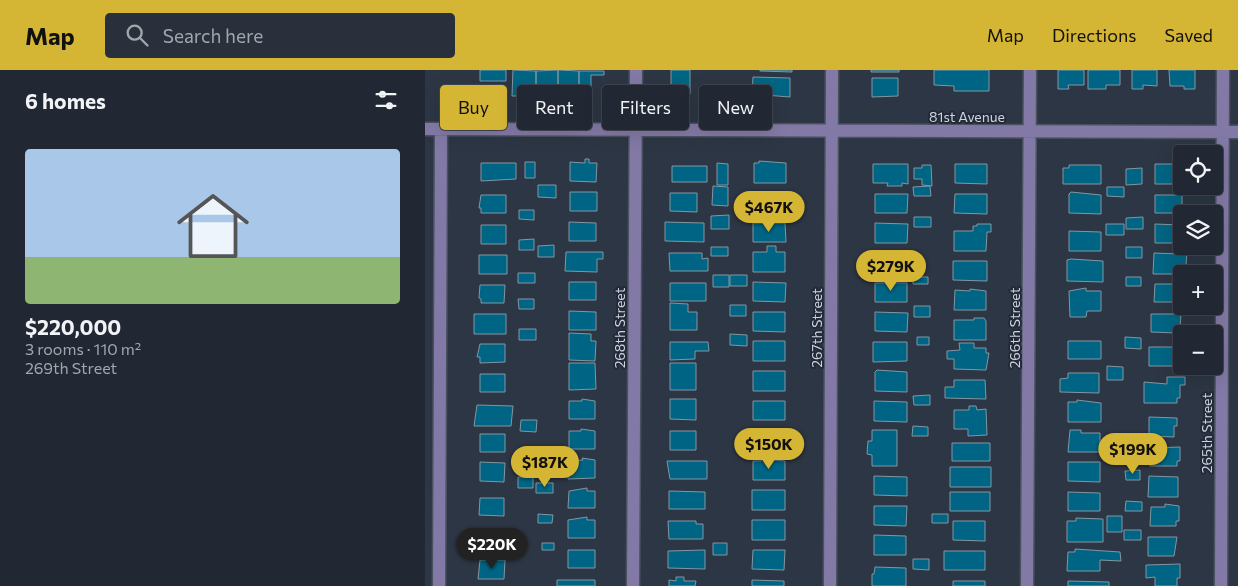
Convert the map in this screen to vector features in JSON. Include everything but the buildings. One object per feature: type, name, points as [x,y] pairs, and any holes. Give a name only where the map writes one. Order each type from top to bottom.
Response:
[{"type":"street","name":"268th Street","points":[[635,70],[635,85]]},
{"type":"street","name":"267th Street","points":[[830,586],[832,70]]},
{"type":"street","name":"266th Street","points":[[1027,586],[1029,70]]},
{"type":"street","name":"265th Street","points":[[1221,586],[1223,70]]},
{"type":"street","name":"81st Avenue","points":[[425,129],[440,129]]},
{"type":"street","name":"81st Avenue","points":[[507,129],[602,130]]},
{"type":"street","points":[[439,586],[441,130]]},
{"type":"street","name":"268th Street","points":[[633,586],[635,130]]},
{"type":"street","name":"81st Avenue","points":[[635,130],[1238,132]]}]
